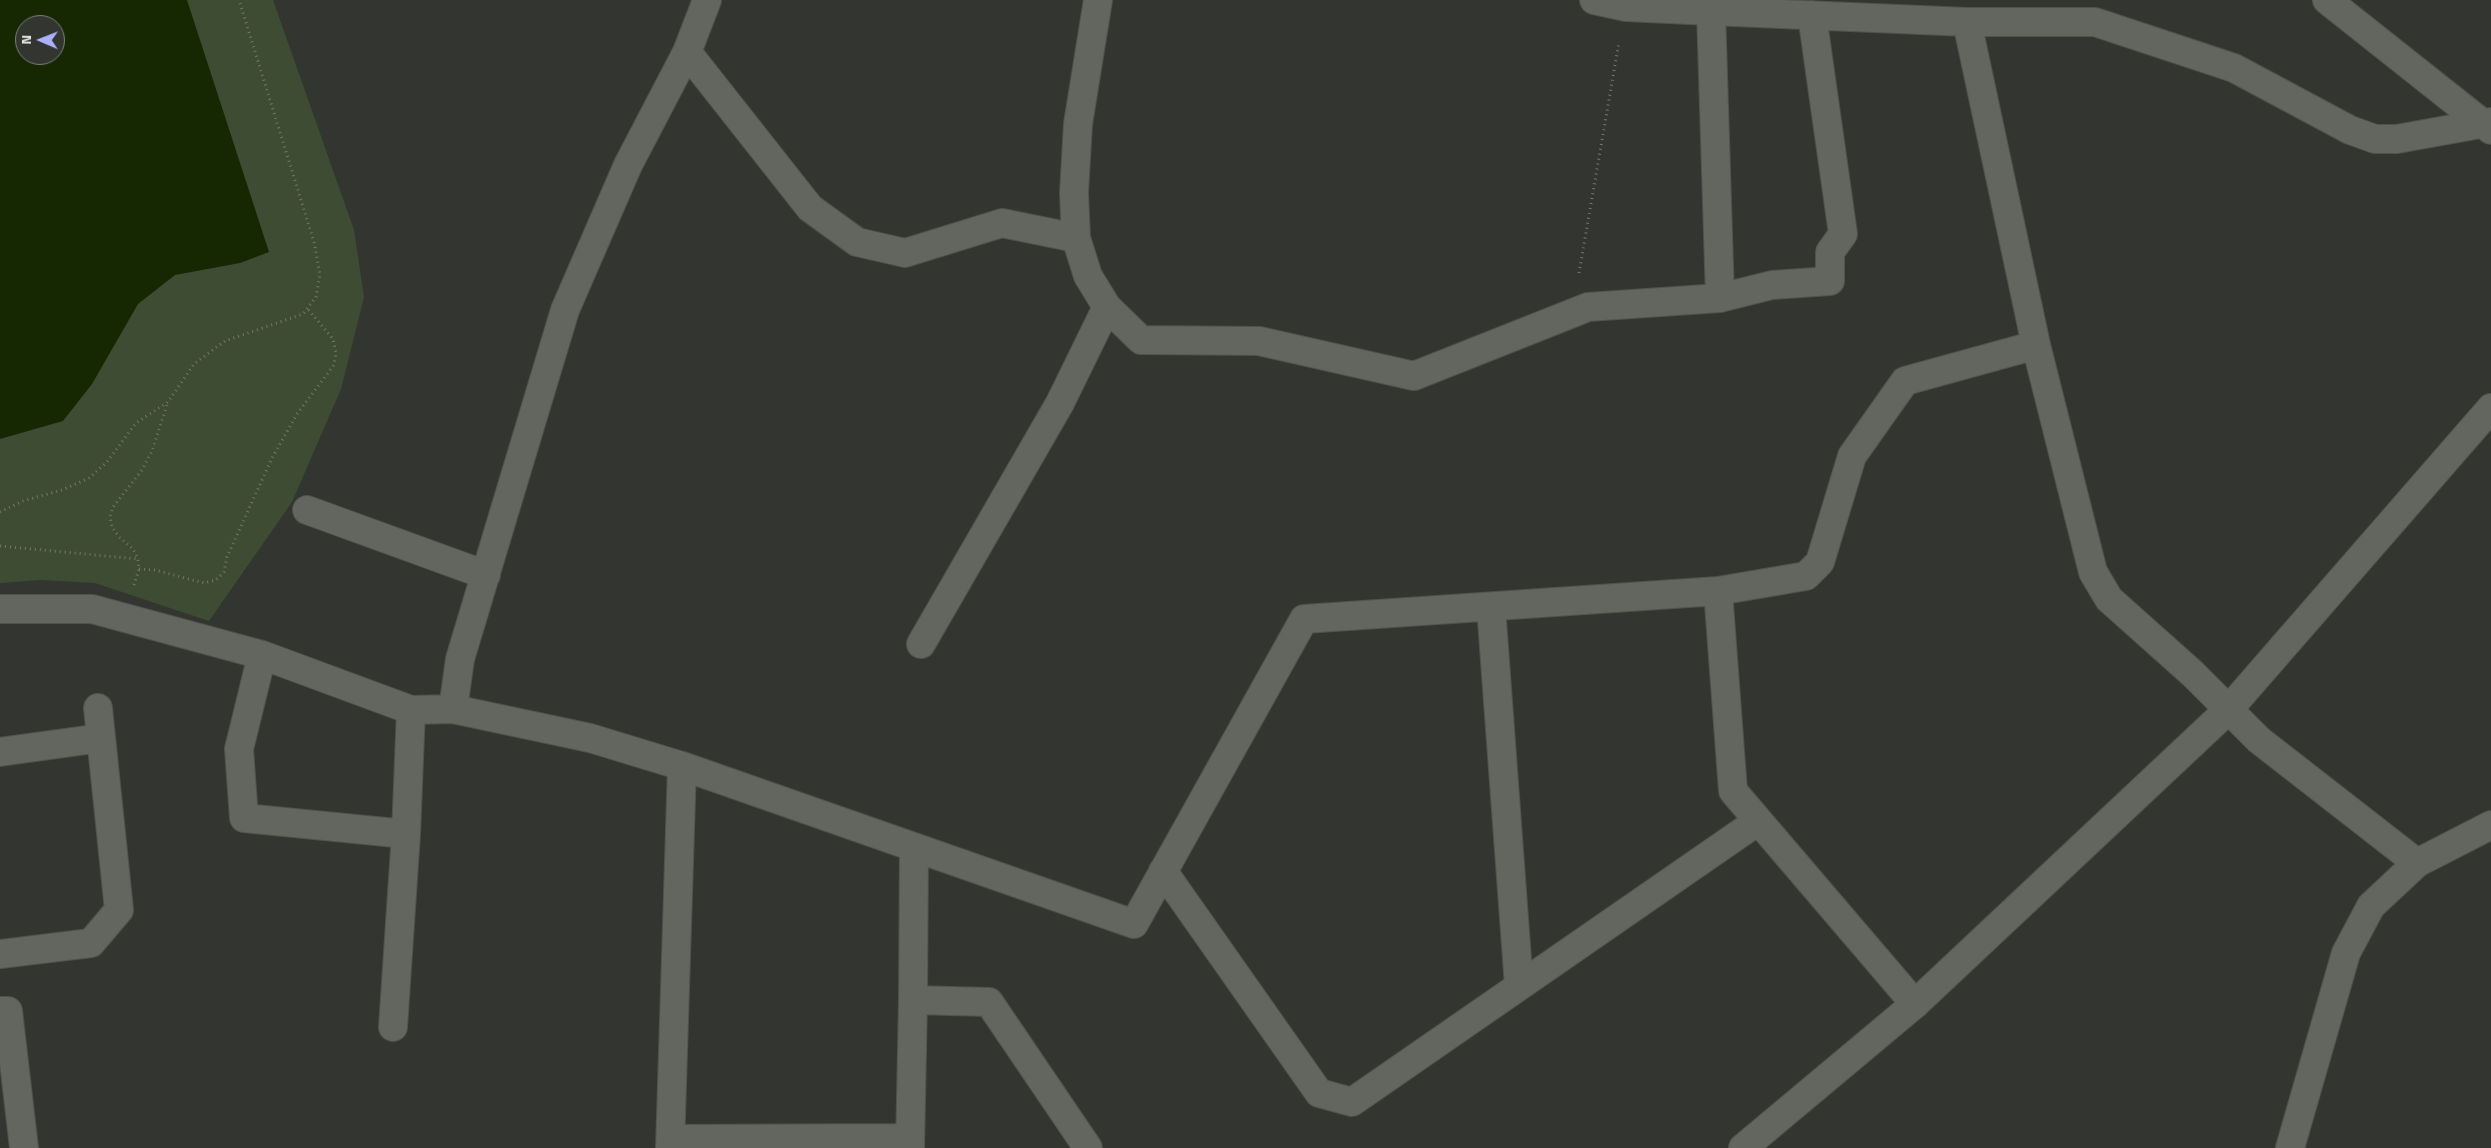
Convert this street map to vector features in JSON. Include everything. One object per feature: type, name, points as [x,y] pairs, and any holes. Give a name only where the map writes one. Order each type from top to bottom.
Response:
[{"type":"street","points":[[453,709],[460,659],[565,310],[628,165],[687,52],[708,0]]},
{"type":"street","points":[[1098,0],[1078,124],[1074,193],[1076,238],[1088,276],[1107,307],[1141,340],[1259,341],[1414,376],[1588,307],[1720,298],[1772,285],[1830,281],[1830,252],[1843,234],[1812,15]]},
{"type":"street","points":[[1594,0],[1626,7],[1711,11],[1967,22],[2095,22],[2234,68],[2350,130],[2375,139],[2397,139],[2488,124]]},
{"type":"street","points":[[2327,0],[2488,124]]},
{"type":"street","points":[[1711,11],[1720,298]]},
{"type":"street","points":[[1967,22],[2036,345],[2093,572],[2109,599],[2259,740],[2417,863]]},
{"type":"street","points":[[687,52],[810,208],[857,242],[906,253],[1002,223],[1076,238]]},
{"type":"street","points":[[921,644],[1060,403],[1107,307]]},
{"type":"street","points":[[0,609],[92,609],[262,655],[411,710],[453,709],[590,738],[682,766],[1134,924],[1304,619],[1718,591],[1806,576],[1820,562],[1852,456],[1905,381],[2036,345]]},
{"type":"street","points":[[1751,1145],[1914,1004],[2228,709],[2491,408]]},
{"type":"street","points":[[307,510],[486,575]]},
{"type":"street","points":[[1718,591],[1733,791],[1914,1004]]},
{"type":"street","points":[[1491,606],[1519,986]]},
{"type":"street","points":[[262,655],[239,749],[244,818],[406,834]]},
{"type":"street","points":[[0,954],[91,943],[119,910],[98,708]]},
{"type":"street","points":[[393,1027],[406,834],[411,710]]},
{"type":"street","points":[[0,752],[101,738]]},
{"type":"street","points":[[682,766],[670,1144],[909,1143],[913,1000],[914,847]]},
{"type":"street","points":[[1163,871],[1319,1093],[1352,1102],[1758,821]]},
{"type":"street","points":[[2290,1148],[2346,953],[2371,906],[2417,863],[2491,825]]},
{"type":"street","points":[[913,1000],[989,1002],[1088,1148]]},
{"type":"street","points":[[0,1011],[8,1011],[24,1148]]},
{"type":"path","points":[[124,618],[138,569],[138,559],[133,549],[119,537],[112,527],[110,516],[114,507],[142,470],[152,452],[168,402],[194,364],[225,341],[303,314],[316,297],[320,275],[314,242],[239,0]]},
{"type":"path","points":[[1574,313],[1626,7]]},
{"type":"path","points":[[138,569],[155,570],[204,583],[216,580],[224,572],[228,558],[272,458],[297,414],[334,365],[336,353],[333,339],[308,308]]},
{"type":"path","points":[[0,512],[23,501],[62,490],[88,478],[107,462],[136,423],[168,402]]},
{"type":"path","points":[[0,546],[138,559]]},
{"type":"shaded area","points":[[0,0],[273,0],[354,230],[364,297],[341,389],[292,502],[209,621],[95,583],[41,580],[0,583]]},
{"type":"shaded area","points":[[0,0],[187,0],[269,252],[240,263],[175,275],[138,304],[92,384],[63,421],[0,439]]}]
